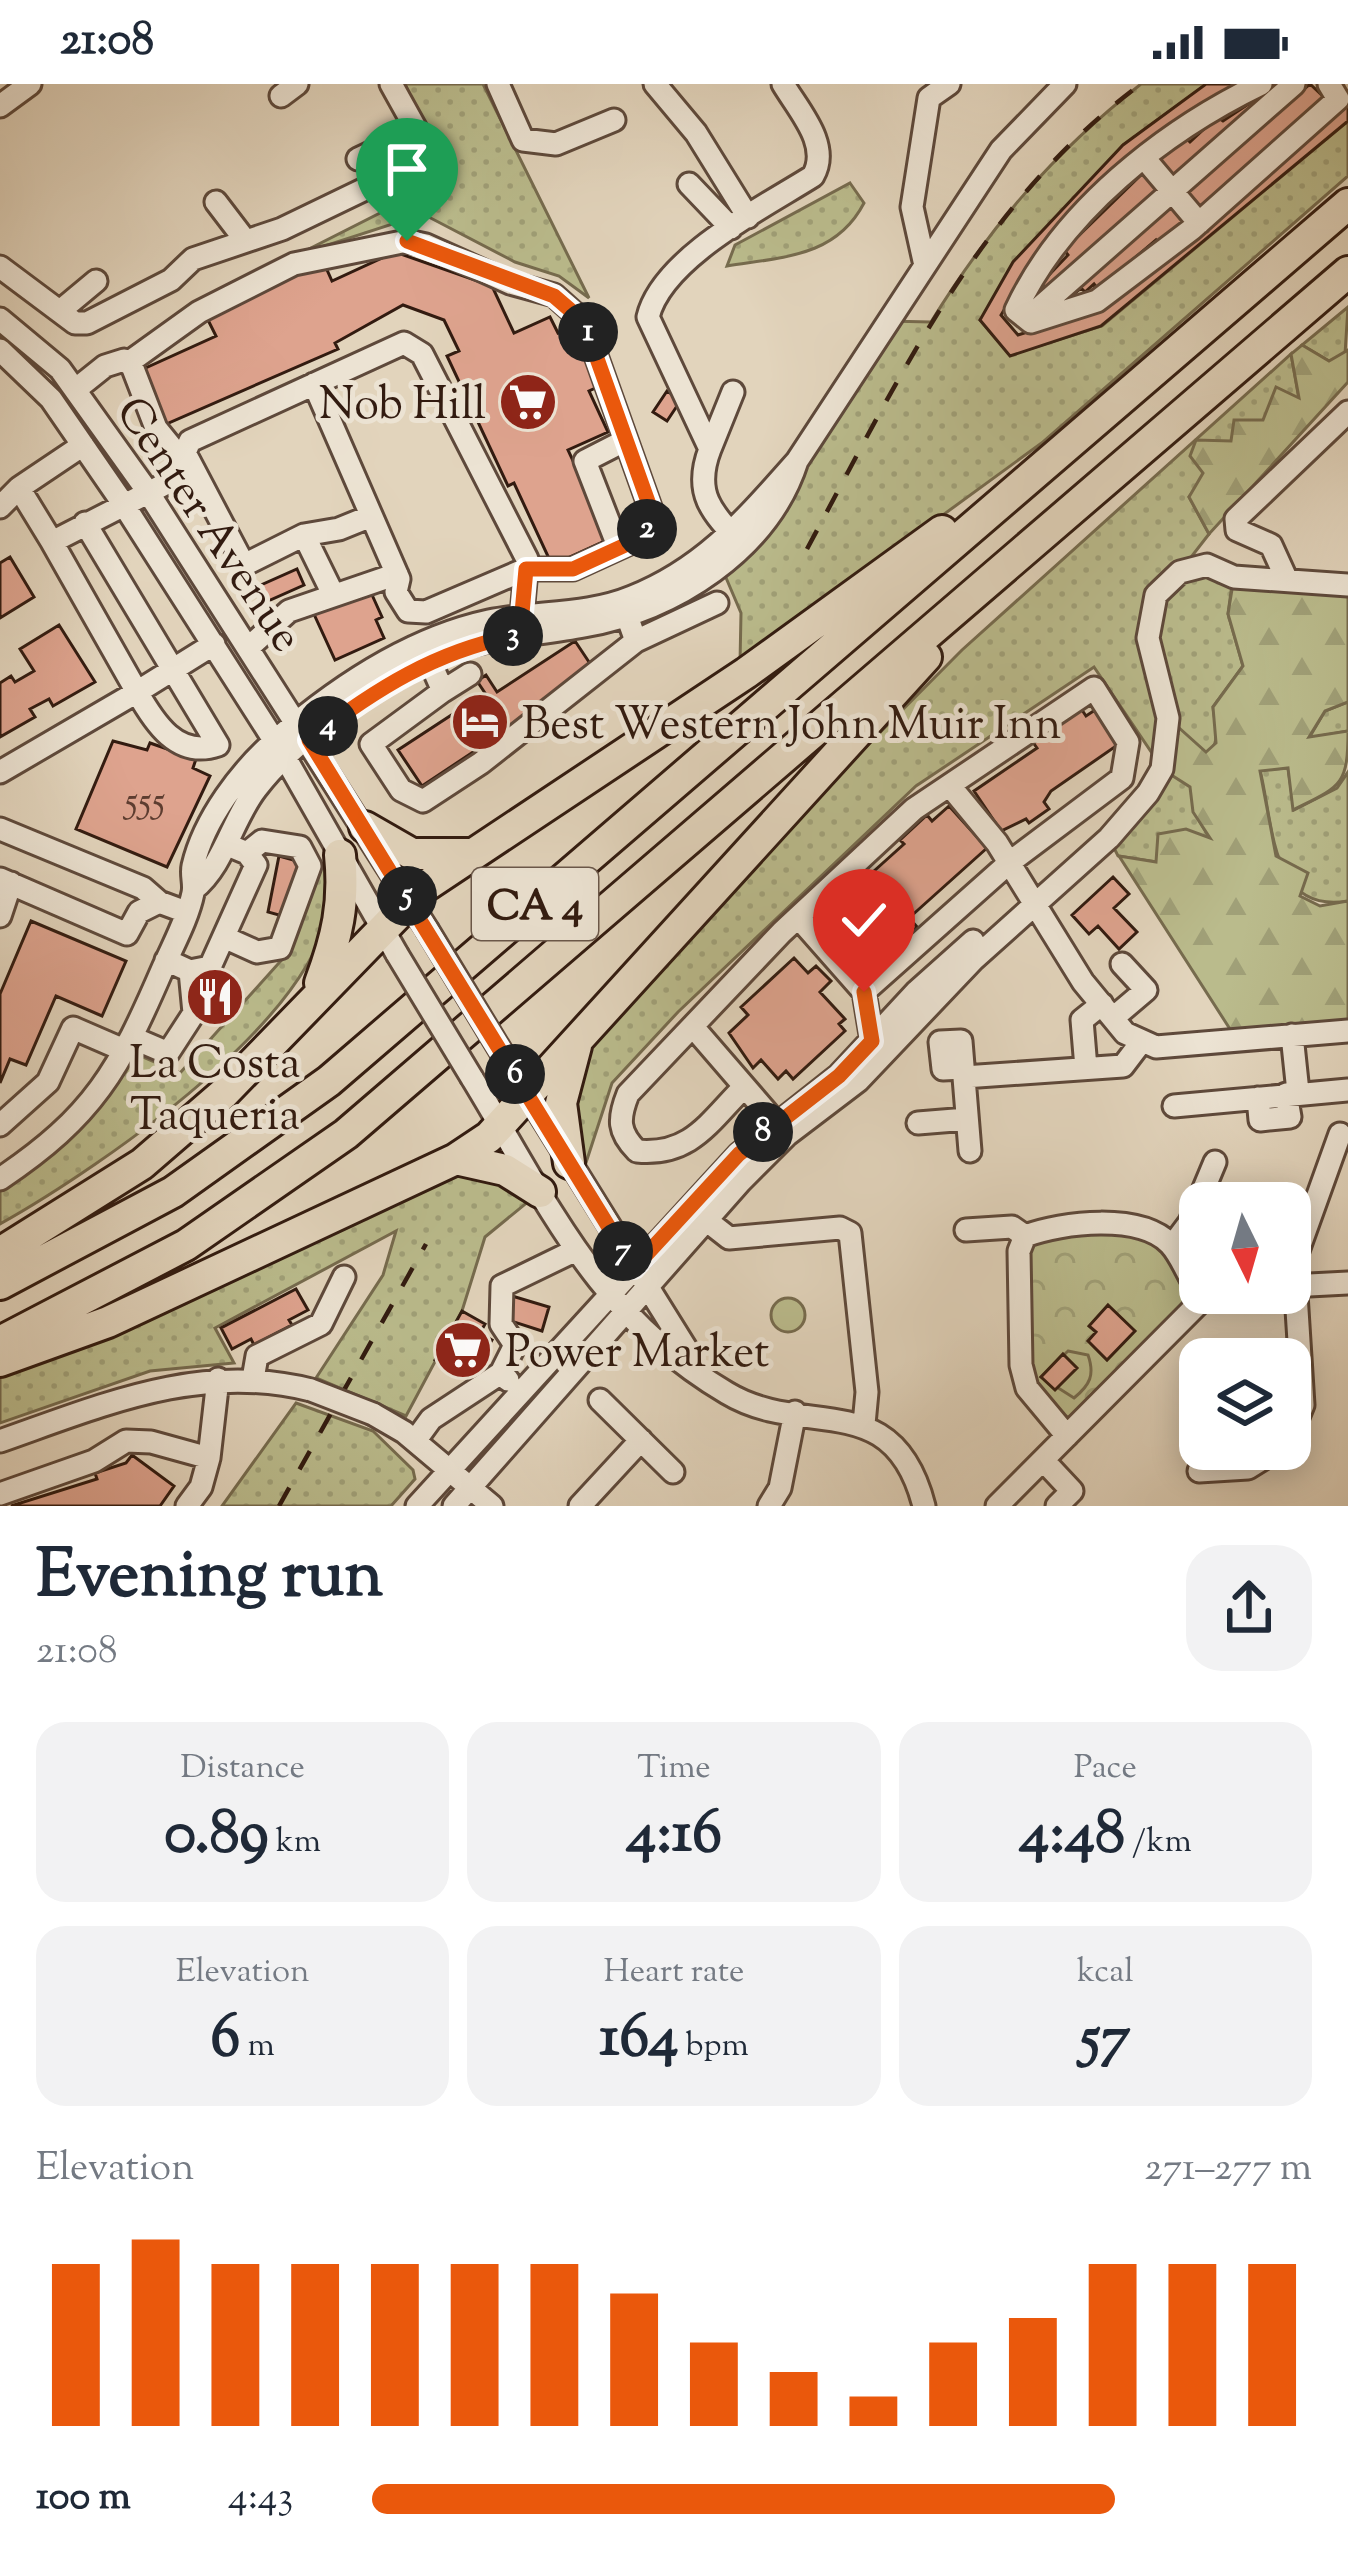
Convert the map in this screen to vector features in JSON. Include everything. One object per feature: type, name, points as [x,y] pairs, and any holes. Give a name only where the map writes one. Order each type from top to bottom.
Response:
[{"type":"highway","name":"CA 4","points":[[0,1284],[173,1192],[316,1091],[1348,203]]},
{"type":"highway","name":"CA 4","points":[[0,1342],[186,1245],[320,1154],[1348,272]]},
{"type":"highway","points":[[1245,361],[1348,288]]},
{"type":"highway","points":[[0,1253],[142,1164],[249,1070],[409,899],[746,673],[938,533],[1034,474]]},
{"type":"highway","points":[[0,1360],[108,1322],[456,1160],[501,1125],[1029,548]]},
{"type":"highway","points":[[365,827],[412,854],[471,854]]},
{"type":"highway","points":[[315,996],[339,933],[344,895],[340,855]]},
{"type":"highway","points":[[569,1163],[561,1103],[580,1034]]},
{"type":"highway","points":[[456,1160],[506,1170],[540,1192]]},
{"type":"street","points":[[0,106],[30,84]]},
{"type":"street","points":[[1,268],[75,323],[87,323],[171,280],[193,259],[283,230],[424,160],[426,147],[391,84]]},
{"type":"street","points":[[656,84],[696,134],[740,223]]},
{"type":"street","points":[[710,449],[648,317],[653,296],[740,223],[813,176],[821,162],[820,148],[783,84]]},
{"type":"street","points":[[924,261],[913,206],[922,91],[949,84]]},
{"type":"street","points":[[521,626],[627,616],[693,585],[785,498],[797,460],[842,399],[924,261],[1001,150],[1065,84]]},
{"type":"street","points":[[1028,319],[1016,310],[1033,273],[1075,221],[1145,160],[1262,84]]},
{"type":"street","points":[[1028,319],[1294,84]]},
{"type":"street","points":[[1028,319],[1097,301],[1199,223],[1338,99],[1330,84]]},
{"type":"street","points":[[503,85],[523,140],[541,146],[614,120]]},
{"type":"street","points":[[358,159],[417,131]]},
{"type":"street","points":[[1145,160],[1199,223]]},
{"type":"street","points":[[689,184],[740,223]]},
{"type":"street","points":[[216,202],[244,240]]},
{"type":"street","points":[[75,390],[105,365],[128,364],[199,312],[294,264],[407,241],[554,296],[584,322],[651,510],[645,536],[573,569],[526,569],[426,612],[408,610],[396,592],[397,574],[314,384]]},
{"type":"street","points":[[60,311],[96,281]]},
{"type":"street","name":"Center Avenue","points":[[0,319],[60,368],[148,492],[365,827],[703,1375]]},
{"type":"street","points":[[52,542],[122,502],[173,480],[190,441],[404,343],[422,353],[527,559],[521,626]]},
{"type":"street","name":"Center Avenue","points":[[0,350],[51,399],[214,644],[574,1251],[608,1297],[740,1400],[865,1424]]},
{"type":"street","points":[[128,364],[156,428],[184,456],[244,565],[304,535],[339,530],[371,516]]},
{"type":"street","points":[[733,392],[701,474],[701,494],[738,539]]},
{"type":"street","points":[[1286,578],[1271,545],[1237,530],[1236,519],[1348,412]]},
{"type":"street","points":[[618,546],[585,460],[626,440]]},
{"type":"street","points":[[0,507],[83,445]]},
{"type":"street","points":[[20,488],[158,729],[187,746],[218,745],[86,523]]},
{"type":"street","points":[[304,535],[333,594]]},
{"type":"street","points":[[0,1179],[80,1116],[130,1044],[194,890],[192,870],[205,836],[235,786],[303,732],[425,651],[468,644],[633,597],[738,539]]},
{"type":"street","points":[[417,1506],[608,1297],[640,1278],[706,1220],[781,1129],[839,1076],[917,991],[1030,900],[1148,794],[1162,769],[1168,718],[1148,638],[1156,595],[1180,572],[1207,565],[1234,577],[1348,585]]},
{"type":"street","points":[[248,648],[289,611],[397,574]]},
{"type":"street","points":[[470,674],[371,744],[408,798],[433,798],[636,641],[717,603]]},
{"type":"street","points":[[627,616],[636,641]]},
{"type":"street","points":[[0,772],[214,644]]},
{"type":"street","points":[[425,651],[443,691]]},
{"type":"street","points":[[745,1087],[692,1140],[666,1154],[637,1151],[622,1136],[620,1114],[628,1094],[798,917],[914,809],[1094,688],[1130,752],[1122,778],[1009,863],[864,992]]},
{"type":"street","points":[[194,890],[208,878],[280,750]]},
{"type":"street","points":[[950,786],[1009,863],[1125,1033],[1156,1047],[1348,1031]]},
{"type":"street","points":[[0,829],[143,888],[159,902],[186,912]]},
{"type":"street","points":[[226,938],[257,952],[280,947],[310,866],[300,847],[290,843],[262,841],[248,853]]},
{"type":"street","points":[[166,960],[190,971],[210,967],[226,938],[256,865],[248,853],[223,845]]},
{"type":"street","points":[[0,916],[5,881],[127,934],[139,912],[159,902]]},
{"type":"street","points":[[454,1506],[626,1315],[640,1278],[739,1154],[858,1081],[1030,900]]},
{"type":"street","points":[[798,917],[864,992],[872,1036]]},
{"type":"street","points":[[1086,1068],[1082,1020],[1152,996],[1122,964]]},
{"type":"street","points":[[0,1125],[47,1082],[73,1028],[168,1053],[194,1012],[190,971]]},
{"type":"street","points":[[694,1028],[781,1129]]},
{"type":"street","points":[[1174,1106],[1258,1098],[1260,1120],[1290,1117],[1292,1035]]},
{"type":"street","points":[[970,1151],[963,1072],[1123,1066],[1142,1041]]},
{"type":"street","points":[[1292,1093],[1348,1090]]},
{"type":"street","points":[[918,1123],[967,1119]]},
{"type":"street","points":[[1311,1215],[1340,1134]]},
{"type":"street","points":[[1172,1246],[1190,1222],[1215,1162]]},
{"type":"street","points":[[706,1220],[729,1238],[840,1228],[850,1233],[867,1392],[865,1424],[902,1455],[924,1506]]},
{"type":"street","points":[[966,1230],[1012,1227],[1025,1236],[1120,1225],[1150,1228],[1179,1257]]},
{"type":"street","points":[[1025,1236],[1019,1251],[1021,1365],[1029,1395],[1067,1436]]},
{"type":"street","points":[[415,1442],[431,1419],[500,1373],[515,1345],[501,1324],[502,1286],[574,1251]]},
{"type":"street","points":[[254,1379],[257,1356],[321,1324],[344,1277]]},
{"type":"street","points":[[1311,1285],[1348,1283]]},
{"type":"street","points":[[997,1506],[1183,1314]]},
{"type":"street","points":[[500,1373],[521,1392]]},
{"type":"street","points":[[187,1506],[201,1487],[209,1458],[218,1379]]},
{"type":"street","points":[[0,1441],[143,1391],[218,1379],[254,1379],[311,1390],[373,1414],[492,1506]]},
{"type":"street","points":[[600,1400],[673,1472]]},
{"type":"street","points":[[769,1506],[780,1488],[795,1412]]},
{"type":"street","points":[[580,1506],[641,1440]]},
{"type":"street","points":[[0,1493],[94,1461],[126,1441],[152,1442],[209,1458]]},
{"type":"street","points":[[1043,1460],[1072,1491],[1057,1506]]},
{"type":"street","points":[[1199,1471],[1216,1470]]},
{"type":"green space","points":[[405,84],[483,84],[589,298],[559,276],[515,262],[423,214],[297,255],[447,179]]},
{"type":"green space","points":[[1141,84],[1207,84],[1123,145],[980,320],[1010,355],[1102,326],[1348,121],[1348,176],[1043,442],[740,663],[741,613],[721,566],[886,321],[931,322],[1025,194]]},
{"type":"green space","points":[[850,183],[864,203],[839,234],[806,251],[727,266],[735,245]]},
{"type":"green space","points":[[1348,307],[1345,354],[1329,361],[1302,345]]},
{"type":"green space","points":[[1302,345],[1329,361],[1348,350],[1348,382],[1209,534],[1189,497],[1203,473],[1190,456],[1196,440],[1231,441],[1234,420],[1263,420],[1276,387],[1299,398],[1291,354]]},
{"type":"green space","points":[[1291,354],[1299,399],[1231,441],[1189,497],[1209,534],[1181,570],[1233,577],[1228,614],[1243,666],[1213,707],[1215,742],[1192,792],[1196,812],[1211,840],[1157,862],[1118,856],[1109,838],[1162,768],[1094,667],[916,786],[678,1012],[612,1083],[580,1181],[562,1123],[580,1034],[962,650]]},
{"type":"green space","points":[[1234,577],[1348,595],[1348,702],[1325,711],[1309,737],[1348,731],[1343,774],[1331,789],[1293,810],[1288,768],[1260,771],[1276,856],[1308,873],[1300,896],[1320,906],[1348,901],[1348,1030],[1237,1040],[1119,856],[1156,862],[1158,834],[1186,829],[1210,838],[1193,812],[1190,787],[1162,769],[1168,718],[1206,752],[1216,743],[1213,707],[1243,666],[1228,614]]},
{"type":"green space","points":[[1348,702],[1348,731],[1309,738],[1325,711]]},
{"type":"green space","points":[[1288,768],[1294,810],[1337,788],[1348,772],[1348,901],[1322,901],[1303,894],[1280,861],[1260,770]]},
{"type":"green space","points":[[323,864],[328,912],[307,965],[267,1018],[215,1071],[155,1120],[96,1164],[0,1224],[0,1179],[134,1053],[180,1073],[287,954],[312,870]]},
{"type":"green space","points":[[456,1159],[540,1192],[485,1237],[462,1311],[406,1416],[316,1378],[383,1275],[396,1231],[215,1328],[234,1363],[150,1371],[0,1423],[0,1361]]},
{"type":"green space","points":[[1150,1228],[1179,1264],[1179,1314],[1188,1314],[1067,1436],[1029,1395],[1025,1236]]},
{"type":"green space","points":[[788,1298],[800,1303],[805,1315],[800,1327],[788,1332],[776,1327],[771,1315],[776,1303]]},
{"type":"green space","points":[[1068,1351],[1088,1355],[1091,1368],[1087,1384],[1074,1398],[1041,1377]]},
{"type":"green space","points":[[296,1403],[373,1431],[413,1470],[415,1479],[391,1506],[222,1506]]},
{"type":"building","points":[[1206,84],[1243,84],[1037,255],[1001,315],[1018,335],[1101,309],[1348,104],[1348,121],[1101,326],[1010,356],[980,320],[1013,262],[1123,145]]},
{"type":"building","points":[[1310,84],[1329,102],[1199,211],[1182,192]]},
{"type":"building","points":[[1265,93],[1269,99],[1173,179],[1157,161],[1185,137],[1190,142],[1217,117],[1223,121]]},
{"type":"building","points":[[1144,172],[1161,192],[1036,301],[1031,294],[1068,255],[1064,250]]},
{"type":"building","points":[[1171,204],[1187,222],[1160,245],[1156,240],[1098,289],[1094,284],[1085,292],[1081,288],[1057,308],[1052,304]]},
{"type":"building","points":[[395,252],[492,286],[514,333],[550,317],[558,333],[575,326],[602,385],[589,391],[608,432],[568,450],[609,539],[552,565],[514,483],[508,486],[447,356],[459,351],[444,320],[403,305],[335,343],[338,349],[164,425],[139,371],[216,336],[206,316],[323,261],[332,281]]},
{"type":"building","points":[[667,391],[681,400],[667,421],[653,412]]},
{"type":"building","points":[[10,557],[34,597],[0,618],[0,563]]},
{"type":"building","points":[[297,569],[304,585],[268,601],[261,585]]},
{"type":"building","points":[[368,586],[382,617],[376,620],[384,638],[335,660],[313,612]]},
{"type":"building","points":[[59,625],[95,682],[53,706],[49,699],[30,709],[35,717],[0,737],[0,683],[11,676],[15,682],[34,671],[20,649]]},
{"type":"building","name":"Best Western John Muir Inn","points":[[575,641],[595,671],[422,786],[398,750],[485,693],[477,681],[486,675],[497,692]]},
{"type":"building","points":[[1078,704],[1086,716],[1095,710],[1119,744],[1051,791],[1044,802],[1049,809],[1029,823],[1026,819],[1001,831],[974,791],[1037,748],[1030,738]]},
{"type":"building","points":[[113,741],[147,750],[150,743],[196,759],[193,768],[210,776],[167,867],[76,829]]},
{"type":"building","points":[[949,806],[987,848],[909,918],[917,927],[861,977],[814,925],[904,844],[900,840],[927,815],[932,821]]},
{"type":"building","points":[[279,856],[308,864],[286,917],[268,912]]},
{"type":"building","points":[[1113,877],[1129,894],[1114,908],[1137,932],[1119,949],[1098,926],[1089,934],[1072,915]]},
{"type":"building","points":[[31,921],[126,961],[102,1016],[56,996],[26,1065],[10,1059],[0,1083],[0,994]]},
{"type":"building","points":[[794,958],[808,973],[816,966],[831,981],[820,992],[845,1019],[839,1024],[845,1031],[793,1079],[786,1071],[778,1079],[761,1060],[753,1068],[729,1033],[748,1015],[741,1007]]},
{"type":"building","points":[[296,1289],[308,1310],[289,1320],[292,1325],[254,1345],[251,1339],[232,1349],[221,1328]]},
{"type":"building","points":[[512,1296],[549,1307],[542,1331],[505,1319]]},
{"type":"building","points":[[1108,1305],[1135,1331],[1107,1360],[1088,1341],[1096,1332],[1089,1326]]},
{"type":"building","name":"Power Market","points":[[462,1311],[485,1324],[480,1333],[492,1340],[475,1369],[469,1366],[464,1376],[435,1360]]},
{"type":"building","points":[[1063,1354],[1077,1368],[1055,1390],[1041,1377]]},
{"type":"building","points":[[132,1455],[174,1486],[160,1506],[11,1506],[97,1479],[95,1473],[126,1463]]},
{"type":"railway","points":[[807,549],[911,358],[989,238],[1084,131],[1141,84]]},
{"type":"railway","points":[[279,1506],[426,1244]]},
{"type":"place","name":"Nob Hill","points":[[528,402]]},
{"type":"place","name":"Best Western John Muir Inn","points":[[480,722]]},
{"type":"place","name":"La Costa Taqueria","points":[[215,997]]},
{"type":"place","name":"Power Market","points":[[463,1350]]},
{"type":"route","points":[[407,241],[426,244],[510,283],[554,296],[584,322],[651,510],[645,536],[573,569],[526,569],[520,635],[468,644],[430,660],[309,740],[634,1268],[739,1154],[839,1076],[872,1041],[864,992]]}]
